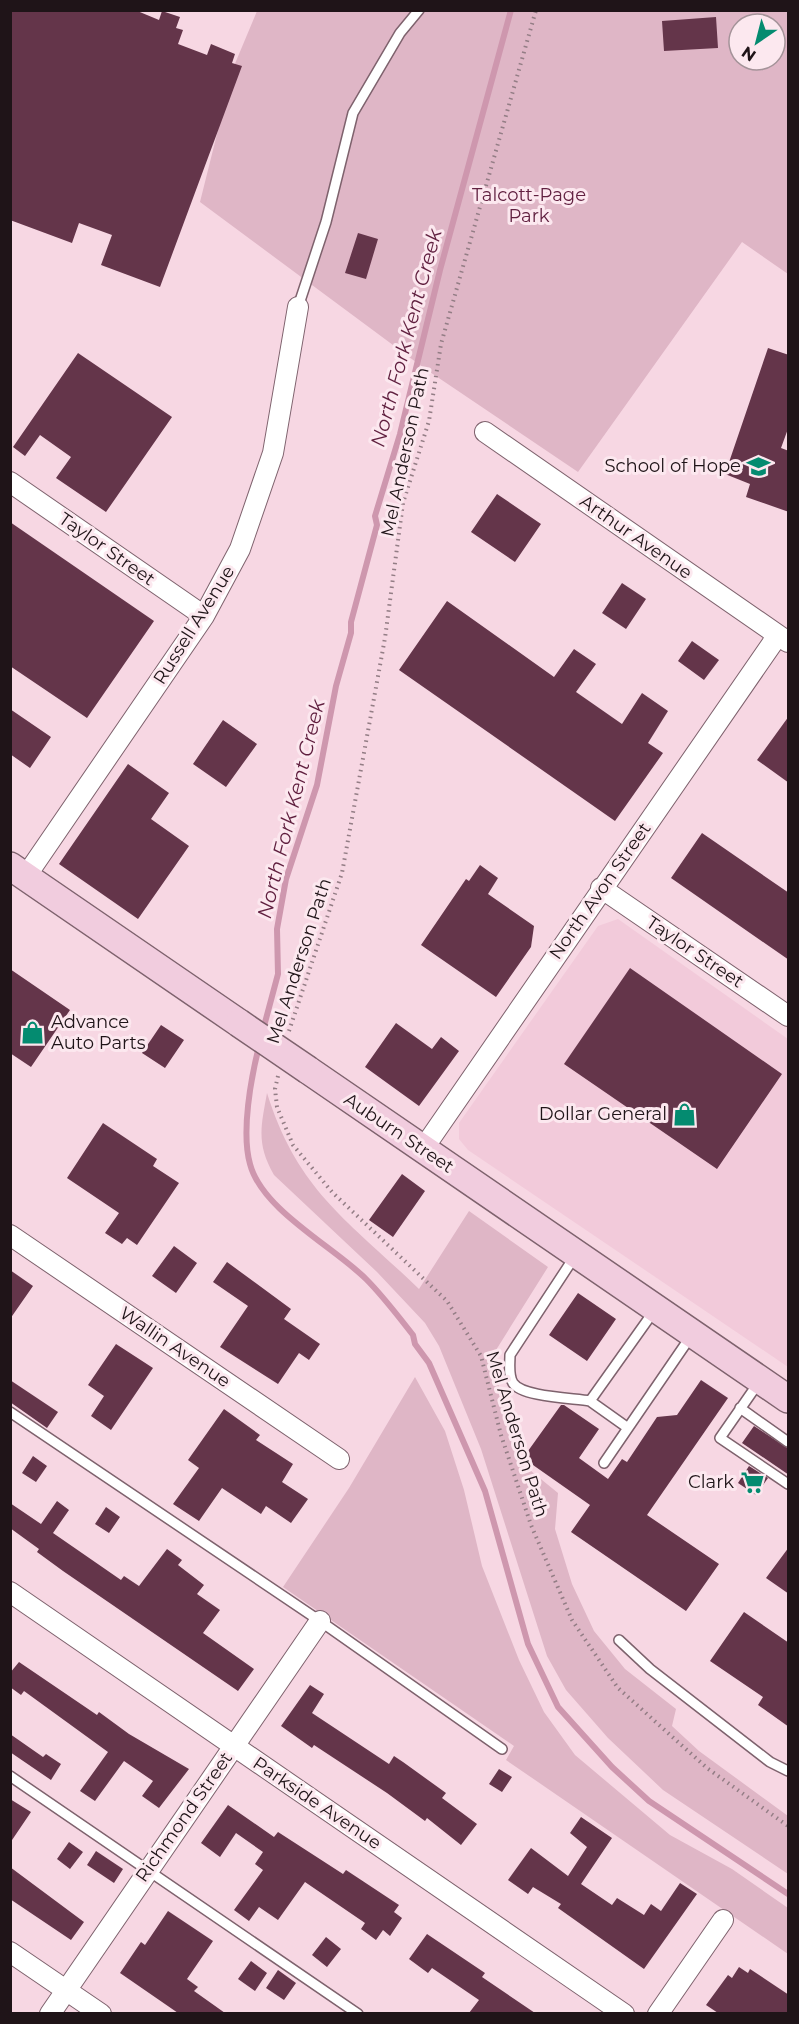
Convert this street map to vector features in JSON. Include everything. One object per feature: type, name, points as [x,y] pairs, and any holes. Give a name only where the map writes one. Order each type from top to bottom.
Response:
[{"type":"main road","name":"Auburn Street","points":[[18,871],[789,1399]]},
{"type":"street","name":"Russell Avenue","points":[[18,871],[204,616],[240,549],[273,453],[298,307]]},
{"type":"street","name":"Arthur Avenue","points":[[484,432],[784,638]]},
{"type":"street","name":"Taylor Street","points":[[10,482],[204,616]]},
{"type":"street","name":"North Avon Street","points":[[423,1149],[601,888],[784,638]]},
{"type":"street","name":"Taylor Street","points":[[601,888],[789,1016]]},
{"type":"street","name":"Wallin Avenue","points":[[10,1235],[339,1459]]},
{"type":"street","name":"Parkside Avenue","points":[[10,1592],[624,2013]]},
{"type":"street","name":"Richmond Street","points":[[50,2013],[320,1621]]},
{"type":"street","points":[[658,2013],[723,1920]]},
{"type":"street","points":[[10,1952],[101,2013]]},
{"type":"lane","points":[[298,307],[326,222],[353,114],[400,33],[419,10]]},
{"type":"lane","points":[[576,1254],[510,1355],[509,1370],[513,1383],[522,1391],[590,1401],[627,1428]]},
{"type":"lane","points":[[590,1401],[656,1308]]},
{"type":"lane","points":[[604,1462],[693,1333]]},
{"type":"lane","points":[[760,1380],[720,1438],[789,1484]]},
{"type":"lane","points":[[740,1408],[789,1442]]},
{"type":"lane","points":[[10,1412],[320,1621],[502,1749]]},
{"type":"lane","points":[[619,1640],[650,1669],[770,1762],[789,1771]]},
{"type":"lane","points":[[10,1776],[358,2013]]},
{"type":"path","name":"Mel Anderson Path","points":[[288,1032],[342,873],[385,638],[403,503],[429,421],[441,344],[536,10]]},
{"type":"path","name":"Mel Anderson Path","points":[[280,1066],[275,1089],[277,1107],[293,1145],[332,1192],[447,1301],[482,1356],[501,1435],[531,1525],[572,1620],[618,1688],[706,1768],[789,1826]]},
{"type":"shaded area","points":[[618,919],[788,1039],[788,1367],[468,1150],[459,1139],[459,1123],[598,926]]},
{"type":"green space","name":"Talcott-Page Park","points":[[257,11],[788,11],[788,274],[742,242],[578,472],[424,368],[200,202],[234,66]]},
{"type":"green space","points":[[267,1093],[294,1156],[310,1181],[348,1223],[419,1289],[469,1211],[548,1267],[491,1358],[520,1462],[558,1493],[555,1529],[572,1584],[594,1631],[625,1669],[676,1709],[672,1726],[699,1751],[788,1816],[788,1874],[663,1790],[608,1738],[566,1690],[547,1656],[481,1449],[439,1346],[425,1323],[377,1272],[274,1175],[262,1144]]},
{"type":"green space","points":[[415,1377],[445,1431],[464,1490],[482,1566],[519,1660],[544,1712],[575,1755],[670,1835],[732,1869],[788,1908],[788,1954],[506,1760],[514,1746],[283,1587],[349,1488]]},
{"type":"building","points":[[10,10],[135,10],[159,20],[162,11],[180,17],[176,28],[183,30],[178,44],[207,55],[211,44],[235,54],[232,63],[242,66],[160,287],[101,265],[112,235],[79,223],[72,243],[10,220]]},
{"type":"building","points":[[716,17],[718,48],[664,51],[662,21]]},
{"type":"building","points":[[358,233],[378,239],[366,279],[345,273]]},
{"type":"building","name":"School of Hope","points":[[768,348],[789,355],[789,426],[781,448],[789,451],[789,512],[746,497],[750,484],[725,474]]},
{"type":"building","points":[[78,353],[172,417],[106,512],[56,478],[71,457],[40,435],[25,456],[13,447]]},
{"type":"building","points":[[497,494],[541,524],[515,562],[471,532]]},
{"type":"building","points":[[10,522],[154,621],[87,718],[10,666]]},
{"type":"building","points":[[622,583],[646,599],[626,629],[602,613]]},
{"type":"building","points":[[447,601],[554,677],[574,649],[596,664],[576,692],[622,724],[642,693],[668,711],[648,743],[663,753],[615,821],[399,670]]},
{"type":"building","points":[[692,641],[719,660],[704,680],[678,661]]},
{"type":"building","points":[[10,709],[51,737],[30,768],[10,754]]},
{"type":"building","points":[[789,716],[789,783],[757,760]]},
{"type":"building","points":[[223,720],[257,744],[226,787],[193,764]]},
{"type":"building","points":[[128,764],[169,793],[151,819],[189,846],[138,919],[59,864]]},
{"type":"building","points":[[702,833],[789,893],[789,960],[671,878]]},
{"type":"building","points":[[480,865],[498,878],[488,894],[534,926],[531,947],[496,997],[421,945],[466,879],[469,881]]},
{"type":"building","points":[[630,968],[782,1074],[717,1169],[564,1064]]},
{"type":"building","name":"Advance Auto Parts","points":[[10,969],[70,1010],[31,1067],[10,1053]]},
{"type":"building","points":[[396,1023],[432,1049],[441,1037],[459,1051],[419,1106],[365,1067]]},
{"type":"building","points":[[161,1025],[184,1040],[165,1068],[142,1053]]},
{"type":"building","points":[[103,1123],[157,1159],[153,1166],[179,1183],[137,1245],[127,1238],[122,1244],[105,1233],[119,1213],[67,1178]]},
{"type":"building","points":[[402,1174],[425,1191],[393,1237],[369,1220]]},
{"type":"building","points":[[174,1246],[197,1263],[176,1293],[152,1276]]},
{"type":"building","points":[[227,1262],[291,1309],[284,1319],[320,1344],[309,1360],[299,1353],[278,1384],[220,1347],[248,1306],[213,1282]]},
{"type":"building","points":[[10,1270],[33,1286],[10,1319]]},
{"type":"building","points":[[578,1293],[616,1319],[587,1361],[549,1335]]},
{"type":"building","points":[[116,1344],[153,1368],[111,1430],[91,1416],[104,1396],[88,1385]]},
{"type":"building","points":[[10,1380],[58,1412],[47,1428],[10,1402]]},
{"type":"building","points":[[701,1380],[728,1398],[647,1515],[719,1564],[686,1611],[571,1532],[590,1505],[523,1458],[561,1405],[564,1405],[599,1429],[579,1458],[608,1479],[622,1459],[627,1462],[657,1417],[677,1415]]},
{"type":"building","points":[[224,1409],[260,1435],[256,1440],[293,1464],[282,1482],[308,1499],[291,1523],[266,1506],[261,1514],[222,1488],[199,1521],[173,1504],[199,1468],[188,1460]]},
{"type":"building","name":"Clark","points":[[754,1426],[789,1449],[789,1475],[742,1443]]},
{"type":"building","points":[[33,1456],[47,1466],[36,1482],[22,1473]]},
{"type":"building","name":"Clark","points":[[749,1466],[768,1478],[756,1495],[738,1483]]},
{"type":"building","points":[[57,1501],[69,1510],[53,1533],[121,1580],[124,1576],[139,1586],[167,1549],[182,1560],[178,1565],[204,1585],[197,1594],[220,1610],[203,1633],[254,1669],[238,1691],[63,1571],[37,1552],[39,1549],[10,1528],[10,1503],[41,1524]]},
{"type":"building","points":[[106,1507],[120,1517],[109,1533],[95,1524]]},
{"type":"building","points":[[789,1547],[789,1594],[766,1578]]},
{"type":"building","points":[[744,1612],[789,1643],[789,1727],[758,1705],[763,1697],[710,1661]]},
{"type":"building","points":[[19,1662],[97,1715],[99,1712],[129,1734],[189,1769],[159,1808],[142,1796],[153,1781],[124,1761],[95,1801],[80,1791],[108,1752],[24,1691],[21,1695],[10,1687],[10,1673]]},
{"type":"building","points":[[310,1685],[324,1694],[312,1713],[389,1764],[394,1756],[403,1762],[446,1793],[442,1798],[477,1824],[461,1845],[427,1818],[425,1821],[387,1793],[314,1745],[312,1748],[281,1726]]},
{"type":"building","points":[[10,1734],[43,1757],[46,1754],[61,1764],[51,1780],[10,1752]]},
{"type":"building","points":[[499,1769],[512,1777],[502,1792],[489,1784]]},
{"type":"building","points":[[10,1799],[31,1812],[10,1843]]},
{"type":"building","points":[[228,1805],[274,1837],[278,1832],[343,1874],[346,1870],[399,1905],[394,1912],[402,1918],[390,1936],[383,1930],[376,1940],[361,1929],[365,1923],[305,1882],[278,1920],[259,1907],[249,1921],[234,1910],[263,1870],[255,1864],[263,1852],[236,1833],[220,1857],[201,1843]]},
{"type":"building","points":[[581,1817],[612,1838],[581,1884],[612,1905],[617,1898],[644,1915],[651,1904],[661,1911],[680,1883],[697,1894],[644,1969],[558,1908],[561,1904],[533,1887],[528,1894],[508,1880],[531,1848],[568,1876],[587,1847],[570,1833]]},
{"type":"building","points":[[69,1842],[83,1852],[70,1869],[57,1859]]},
{"type":"building","points":[[96,1851],[123,1869],[114,1883],[87,1865]]},
{"type":"building","points":[[10,1867],[84,1922],[71,1940],[10,1899]]},
{"type":"building","points":[[168,1911],[213,1941],[187,1979],[198,1987],[194,1991],[225,2013],[178,2013],[120,1973],[141,1942],[145,1945]]},
{"type":"building","points":[[427,1934],[485,1973],[482,1977],[535,2013],[469,2013],[479,2000],[432,1968],[428,1973],[409,1959]]},
{"type":"building","points":[[326,1937],[341,1949],[327,1967],[312,1955]]},
{"type":"building","points":[[251,1961],[267,1973],[255,1991],[238,1979]]},
{"type":"building","points":[[739,1967],[748,1973],[750,1969],[789,1995],[789,2013],[718,2013],[706,2005],[728,1975],[732,1978]]},
{"type":"building","points":[[278,1970],[296,1983],[284,2000],[266,1988]]},
{"type":"waterway","name":"North Fork Kent Creek","points":[[263,1030],[278,974],[277,929],[286,879],[317,785],[336,686],[377,525],[375,516],[400,434],[440,270],[511,10]]},
{"type":"waterway","name":"North Fork Kent Creek","points":[[259,1046],[250,1089],[246,1137],[250,1164],[257,1181],[269,1197],[300,1227],[366,1279],[413,1335],[415,1344],[429,1363],[485,1491],[528,1644],[558,1707],[612,1767],[649,1801],[788,1894]]},
{"type":"place","name":"School of Hope","points":[[759,466]]},
{"type":"place","name":"Advance Auto Parts","points":[[33,1032]]},
{"type":"place","name":"Dollar General","points":[[685,1114]]},
{"type":"place","name":"Clark","points":[[752,1482]]}]
